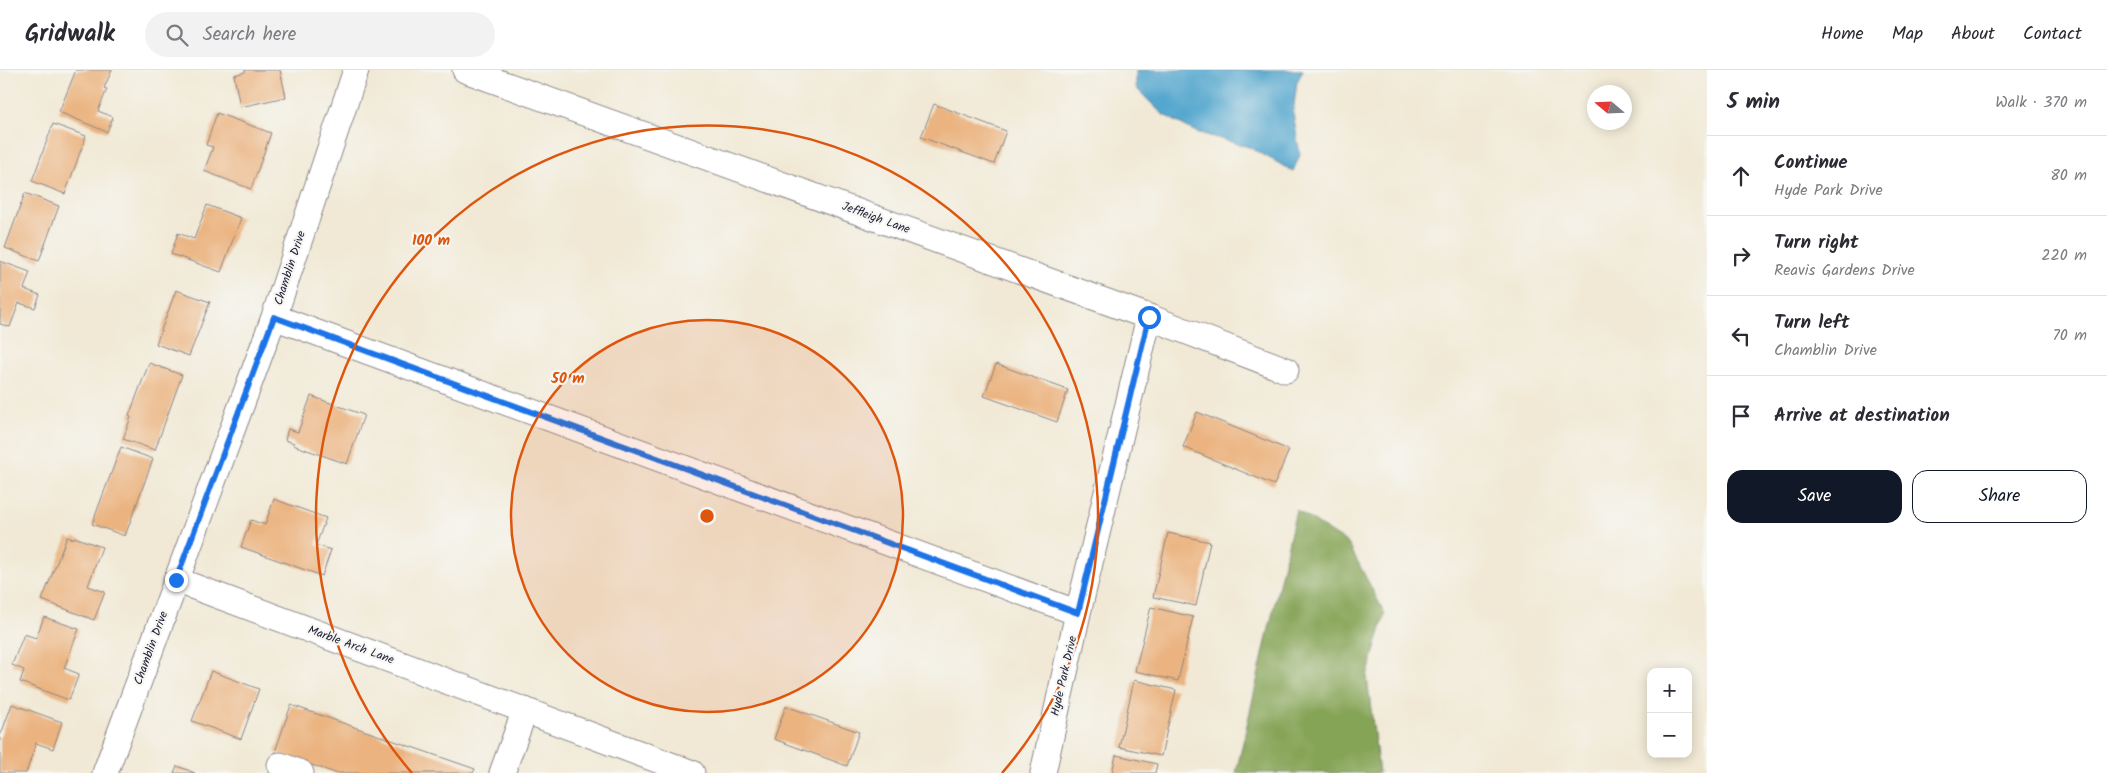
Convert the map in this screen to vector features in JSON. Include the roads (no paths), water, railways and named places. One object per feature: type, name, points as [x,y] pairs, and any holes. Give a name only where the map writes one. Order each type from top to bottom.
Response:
[{"type":"street","name":"Chamblin Drive","points":[[104,773],[274,317],[356,70]]},
{"type":"street","name":"Jeffleigh Lane","points":[[465,70],[1149,317],[1286,370]]},
{"type":"street","points":[[274,317],[1078,613]]},
{"type":"street","name":"Hyde Park Drive","points":[[1042,773],[1078,613],[1149,317]]},
{"type":"street","name":"Marble Arch Lane","points":[[176,580],[692,773]]},
{"type":"street","points":[[502,773],[525,710]]},
{"type":"water","points":[[1136,70],[1303,70],[1297,82],[1293,113],[1300,155],[1293,171],[1249,147],[1196,132],[1162,114],[1136,88]]}]
